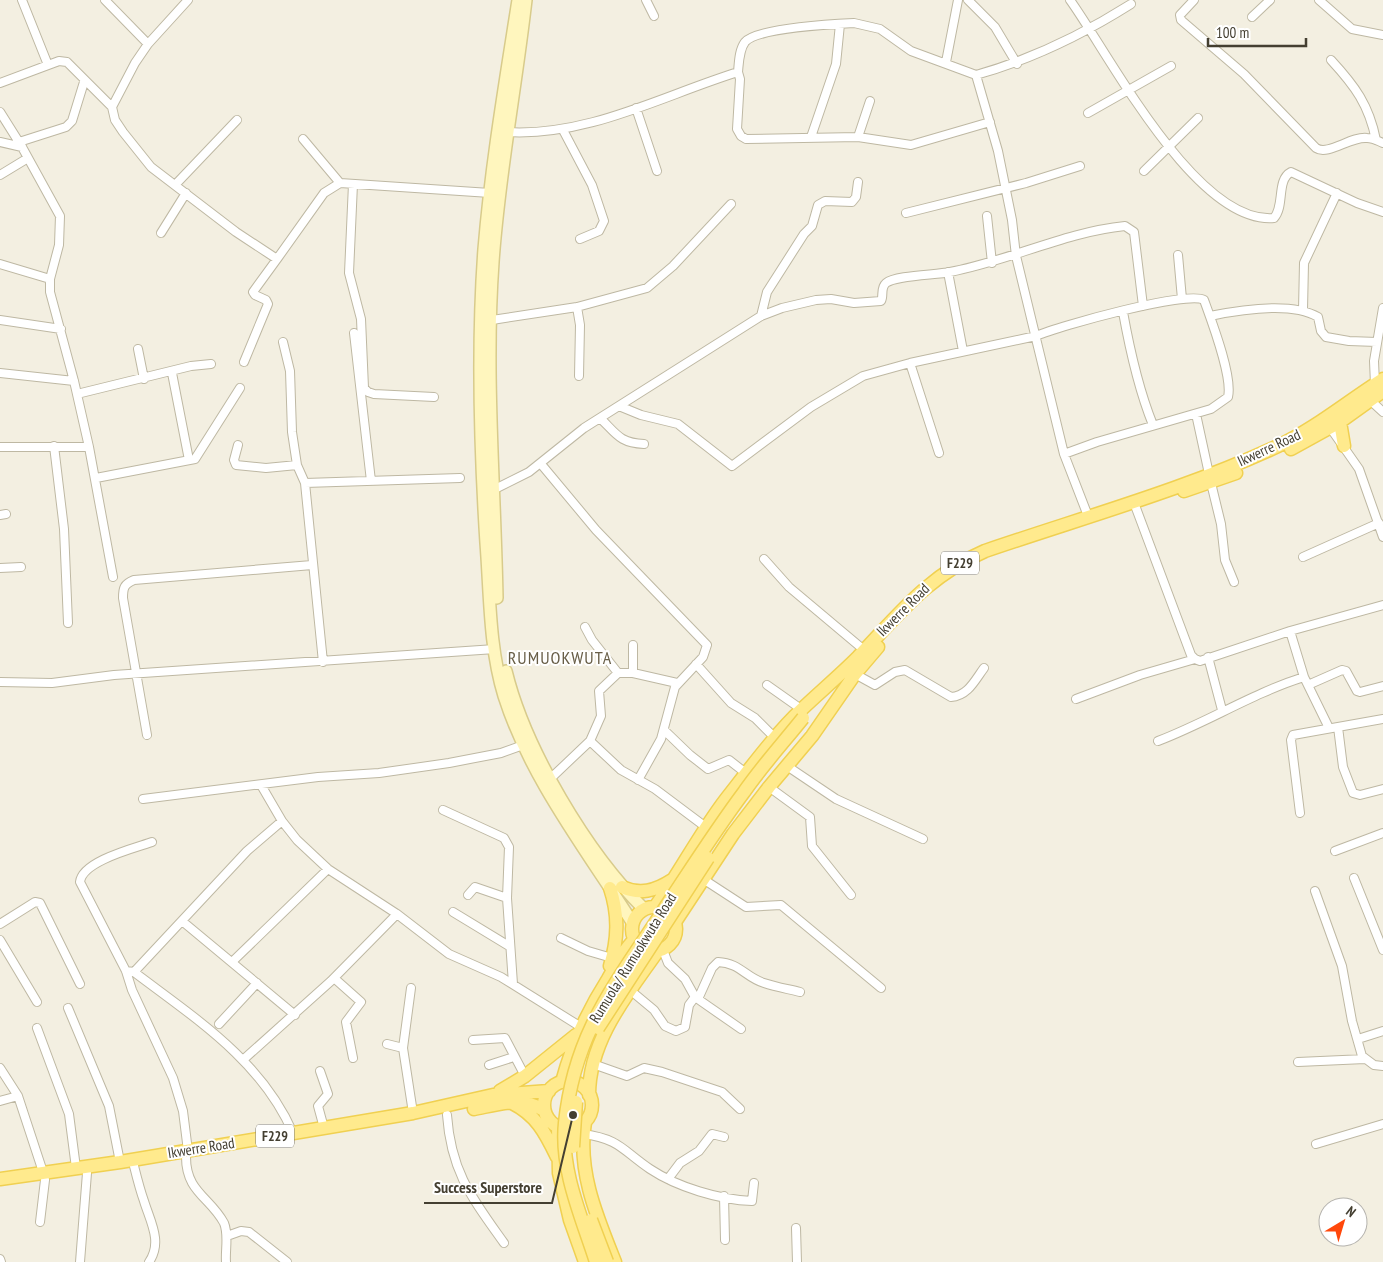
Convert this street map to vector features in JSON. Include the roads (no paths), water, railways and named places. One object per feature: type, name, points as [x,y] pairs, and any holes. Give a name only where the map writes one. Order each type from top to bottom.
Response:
[{"type":"main road","points":[[518,0],[502,131],[492,263],[490,405],[495,489],[498,614],[501,644],[512,693],[527,744],[551,778],[588,839],[616,887],[632,922]]},
{"type":"main road","points":[[526,0],[490,193],[484,251],[481,380],[483,500],[494,650],[504,694],[566,820],[616,887],[650,908],[667,911],[675,922],[676,931],[673,940],[660,951],[630,990],[603,1035],[589,1080],[589,1095],[592,1108],[584,1128],[583,1160],[589,1189],[615,1262]]},
{"type":"main road","name":"Ikwerre Road","points":[[805,717],[828,687],[907,603],[952,567],[985,551],[1088,516],[1210,478],[1332,423],[1370,400],[1380,385]]},
{"type":"main road","name":"Ikwerre Road","points":[[675,922],[733,834],[812,736],[855,674],[914,608],[937,586],[964,569],[988,558],[1136,508],[1318,436],[1380,385]]},
{"type":"main road","points":[[1332,423],[1342,443]]},
{"type":"main road","points":[[1318,436],[1342,443]]},
{"type":"main road","points":[[660,951],[645,950],[634,940],[631,932],[632,922],[637,914],[650,908],[676,877],[725,800],[776,739],[805,717],[838,697]]},
{"type":"main road","name":"Rumuola/ Rumuokwuta Road","points":[[596,1262],[573,1194],[565,1146],[565,1124],[574,1070],[587,1032],[603,1002],[712,836],[745,790],[805,717]]},
{"type":"main road","name":"Rumuola/ Rumuokwuta Road","points":[[607,1262],[580,1188],[573,1147],[575,1104],[581,1074],[598,1028],[742,807],[805,717]]},
{"type":"main road","points":[[616,887],[631,891],[647,891],[661,887],[676,877]]},
{"type":"main road","points":[[604,985],[612,958],[617,929],[616,887]]},
{"type":"main road","points":[[584,1128],[558,1127],[548,1118],[544,1110],[545,1098],[549,1091],[562,1082],[578,1031],[622,954],[634,940]]},
{"type":"main road","points":[[493,1095],[526,1076],[578,1031]]},
{"type":"main road","points":[[562,1082],[577,1083],[589,1095]]},
{"type":"main road","name":"Ikwerre Road","points":[[0,1183],[82,1171],[134,1166],[293,1133],[413,1113],[493,1095],[549,1091]]},
{"type":"main road","points":[[509,1102],[528,1112],[537,1120],[558,1160]]},
{"type":"main road","name":"Ikwerre Road","points":[[82,1171],[120,1162],[187,1154],[446,1115],[509,1102],[528,1102],[544,1110]]},
{"type":"main road","points":[[558,1127],[559,1173],[570,1220],[585,1262]]},
{"type":"street","points":[[22,0],[48,65]]},
{"type":"street","points":[[105,0],[148,44]]},
{"type":"street","points":[[112,107],[135,63],[148,44],[188,0]]},
{"type":"street","points":[[646,0],[654,16]]},
{"type":"street","points":[[946,62],[958,0]]},
{"type":"street","points":[[968,0],[995,27],[1016,64]]},
{"type":"street","points":[[1070,0],[1167,146],[1197,178],[1230,205],[1246,212],[1270,218],[1276,216],[1285,178],[1291,172],[1383,212]]},
{"type":"street","points":[[1194,0],[1179,17],[1181,20],[1244,74],[1316,148],[1320,151],[1329,150],[1356,139],[1367,138],[1380,142]]},
{"type":"street","points":[[1252,17],[1270,0]]},
{"type":"street","points":[[1319,0],[1352,29],[1383,35]]},
{"type":"street","points":[[990,122],[911,145],[858,137],[746,139],[741,136],[738,129],[740,79],[738,72],[742,47],[754,36],[772,31],[854,23],[880,29],[911,51],[946,62],[976,75],[1016,64],[1089,31],[1131,4]]},
{"type":"street","points":[[811,137],[836,64],[840,24]]},
{"type":"street","points":[[1331,60],[1355,88],[1366,105],[1380,142]]},
{"type":"street","points":[[0,84],[59,61],[67,62],[84,82],[112,107],[115,120],[137,152],[151,167],[236,232],[277,260]]},
{"type":"street","points":[[1088,113],[1171,66]]},
{"type":"street","points":[[502,131],[563,130],[607,120],[738,72]]},
{"type":"street","points":[[976,75],[990,122],[1012,220],[1016,256],[1064,454],[1088,516]]},
{"type":"street","points":[[0,142],[20,144],[66,127],[74,116],[84,82]]},
{"type":"street","points":[[858,137],[870,102]]},
{"type":"street","points":[[636,108],[657,171]]},
{"type":"street","points":[[0,112],[60,216],[59,245],[50,279],[52,308],[61,330],[77,394],[96,478],[113,577]]},
{"type":"street","points":[[1144,171],[1167,146],[1198,118]]},
{"type":"street","points":[[175,185],[238,120]]},
{"type":"street","points":[[563,130],[592,185],[604,221],[599,231],[580,239]]},
{"type":"street","points":[[303,139],[340,183]]},
{"type":"street","points":[[0,175],[28,158]]},
{"type":"street","points":[[906,212],[1080,166]]},
{"type":"street","points":[[761,316],[767,292],[804,234],[812,226],[818,205],[825,201],[852,202],[856,197],[858,182]]},
{"type":"street","points":[[244,362],[268,304],[266,300],[255,295],[253,292],[324,193],[340,183],[490,193]]},
{"type":"street","points":[[354,184],[349,273],[361,319],[364,388],[374,394],[434,397]]},
{"type":"street","points":[[161,233],[186,193]]},
{"type":"street","points":[[1303,310],[1304,264],[1338,193]]},
{"type":"street","points":[[492,320],[577,307],[647,288],[673,266],[731,204]]},
{"type":"street","points":[[987,216],[992,263]]},
{"type":"street","points":[[495,489],[517,480],[541,464],[600,418],[761,316],[782,308],[816,300],[831,299],[854,303],[881,301],[883,288],[886,283],[896,279],[948,272],[992,263],[1108,228],[1130,228],[1134,232],[1143,306]]},
{"type":"street","points":[[1178,255],[1182,299]]},
{"type":"street","points":[[0,264],[50,279]]},
{"type":"street","points":[[948,272],[963,351]]},
{"type":"street","points":[[619,406],[641,415],[678,424],[732,466],[831,394],[863,376],[910,363],[1036,336],[1053,329],[1143,306],[1200,297],[1204,300],[1230,390],[1228,397],[1211,409],[1153,425],[1064,454]]},
{"type":"street","points":[[577,307],[580,325],[580,376]]},
{"type":"street","points":[[1380,385],[1373,370],[1383,308]]},
{"type":"street","points":[[1210,316],[1239,311],[1303,310],[1318,317],[1321,331],[1326,337],[1377,345]]},
{"type":"street","points":[[1123,312],[1130,353],[1143,401],[1153,425]]},
{"type":"street","points":[[0,320],[61,330]]},
{"type":"street","points":[[354,332],[371,481]]},
{"type":"street","points":[[283,342],[290,371],[290,420],[297,464],[305,483],[323,662]]},
{"type":"street","points":[[1377,345],[1383,358]]},
{"type":"street","points":[[138,349],[144,379]]},
{"type":"street","points":[[910,363],[939,453]]},
{"type":"street","points":[[77,394],[201,364],[211,364]]},
{"type":"street","points":[[172,372],[189,460]]},
{"type":"street","points":[[0,373],[74,381]]},
{"type":"street","points":[[96,478],[195,459],[240,388]]},
{"type":"street","points":[[1370,400],[1383,412]]},
{"type":"street","points":[[1196,414],[1223,532],[1225,560],[1234,582]]},
{"type":"street","points":[[600,418],[618,437],[627,442],[644,444]]},
{"type":"street","points":[[1342,443],[1359,469],[1383,538]]},
{"type":"street","points":[[238,445],[234,460],[236,465],[266,468],[297,464]]},
{"type":"street","points":[[0,447],[54,446],[89,448]]},
{"type":"street","points":[[54,446],[64,529],[68,623]]},
{"type":"street","points":[[541,464],[596,530],[704,640],[707,648],[678,684],[672,696],[664,730],[638,780]]},
{"type":"street","points":[[305,483],[460,478]]},
{"type":"street","points":[[1136,508],[1169,600],[1191,655],[1195,659]]},
{"type":"street","points":[[1303,557],[1379,523]]},
{"type":"street","points":[[764,559],[789,587],[864,650]]},
{"type":"street","points":[[147,735],[123,598],[123,589],[126,584],[134,580],[312,565]]},
{"type":"street","points":[[0,568],[21,567]]},
{"type":"street","points":[[1076,699],[1140,675],[1195,659],[1200,660],[1290,631],[1383,605]]},
{"type":"street","points":[[585,626],[592,640],[618,672],[633,673],[678,684]]},
{"type":"street","points":[[1290,631],[1304,677],[1330,728]]},
{"type":"street","points":[[633,645],[633,673]]},
{"type":"street","points":[[0,682],[52,683],[262,664],[323,662],[494,650]]},
{"type":"street","points":[[1208,657],[1222,710]]},
{"type":"street","points":[[696,664],[731,703],[755,718],[776,739]]},
{"type":"street","points":[[855,674],[875,685],[895,672],[905,670],[951,697],[958,696],[971,687],[984,668]]},
{"type":"street","points":[[1308,685],[1342,670],[1346,671],[1357,691],[1363,692],[1383,686]]},
{"type":"street","points":[[551,778],[590,741],[601,716],[599,691],[618,672]]},
{"type":"street","points":[[1158,741],[1191,728],[1222,710],[1276,686],[1304,677]]},
{"type":"street","points":[[767,685],[805,717]]},
{"type":"street","points":[[1300,813],[1292,737],[1295,734],[1383,719]]},
{"type":"street","points":[[1338,727],[1343,767],[1353,794],[1360,795],[1383,789]]},
{"type":"street","points":[[664,730],[708,769],[729,760],[747,774]]},
{"type":"street","points":[[590,741],[621,770],[707,828]]},
{"type":"street","points":[[143,799],[449,764],[501,753],[527,744]]},
{"type":"street","points":[[787,766],[836,799],[924,839]]},
{"type":"street","points":[[261,785],[282,821],[297,840],[328,869],[397,914],[449,954],[468,964],[491,972],[513,984],[578,1031]]},
{"type":"street","points":[[769,787],[810,816],[812,846],[850,895]]},
{"type":"street","points":[[443,810],[498,835],[507,842],[509,847],[507,898],[509,946],[513,984]]},
{"type":"street","points":[[130,971],[182,921],[247,851],[282,821]]},
{"type":"street","points":[[1335,851],[1383,833]]},
{"type":"street","points":[[152,842],[112,856],[89,868],[80,879],[84,891],[130,971],[244,1058],[278,1102],[293,1133]]},
{"type":"street","points":[[233,961],[328,869]]},
{"type":"street","points":[[1354,878],[1383,950]]},
{"type":"street","points":[[703,879],[746,907],[781,905],[881,988]]},
{"type":"street","points":[[468,895],[476,887],[507,898]]},
{"type":"street","points":[[1315,891],[1342,966],[1348,1003],[1362,1056],[1374,1065],[1383,1066]]},
{"type":"street","points":[[0,924],[35,902],[40,903],[80,984]]},
{"type":"street","points":[[453,912],[509,946]]},
{"type":"street","points":[[244,1058],[295,1015],[397,914]]},
{"type":"street","points":[[182,921],[233,961],[295,1015]]},
{"type":"street","points":[[561,938],[588,951],[612,958]]},
{"type":"street","points":[[0,940],[37,1002]]},
{"type":"street","points":[[660,951],[668,963],[685,980],[696,998],[742,1029]]},
{"type":"street","points":[[630,990],[654,1010],[665,1026],[676,1031],[685,1027],[689,1005],[703,988],[712,968],[718,962],[732,962],[748,975],[764,983],[800,992]]},
{"type":"street","points":[[130,971],[132,990],[173,1078],[183,1111],[187,1154],[186,1169],[190,1182],[223,1222],[226,1236],[226,1262]]},
{"type":"street","points":[[334,978],[362,1002],[346,1022],[353,1058]]},
{"type":"street","points":[[685,980],[703,988]]},
{"type":"street","points":[[219,1024],[258,983]]},
{"type":"street","points":[[411,988],[403,1048],[413,1113]]},
{"type":"street","points":[[68,1008],[109,1106],[120,1162]]},
{"type":"street","points":[[37,1028],[69,1114],[82,1171],[80,1262]]},
{"type":"street","points":[[1358,1039],[1383,1031]]},
{"type":"street","points":[[474,1040],[503,1037],[526,1076]]},
{"type":"street","points":[[387,1044],[403,1048]]},
{"type":"street","points":[[489,1065],[514,1057]]},
{"type":"street","points":[[1298,1062],[1365,1059]]},
{"type":"street","points":[[593,1064],[628,1076],[644,1068],[662,1072],[722,1092],[740,1109]]},
{"type":"street","points":[[0,1068],[18,1096],[44,1176],[40,1222]]},
{"type":"street","points":[[320,1071],[328,1094],[318,1106],[324,1128]]},
{"type":"street","points":[[0,1102],[18,1096]]},
{"type":"street","points":[[446,1115],[448,1139],[462,1183],[504,1242]]},
{"type":"street","points":[[1316,1144],[1383,1124]]},
{"type":"street","points":[[584,1128],[611,1140],[679,1186],[752,1201],[754,1183]]},
{"type":"street","points":[[668,1179],[680,1163],[699,1151],[712,1134],[724,1137]]},
{"type":"street","points":[[134,1166],[154,1227],[155,1244],[149,1262]]},
{"type":"street","points":[[724,1196],[725,1240]]},
{"type":"street","points":[[796,1228],[797,1262]]},
{"type":"street","points":[[226,1236],[241,1231],[249,1232],[287,1262]]},
{"type":"place","name":"Success Superstore","points":[[573,1115]]},
{"type":"district","name":"RUMUOKWUTA","points":[[560,658]]}]
